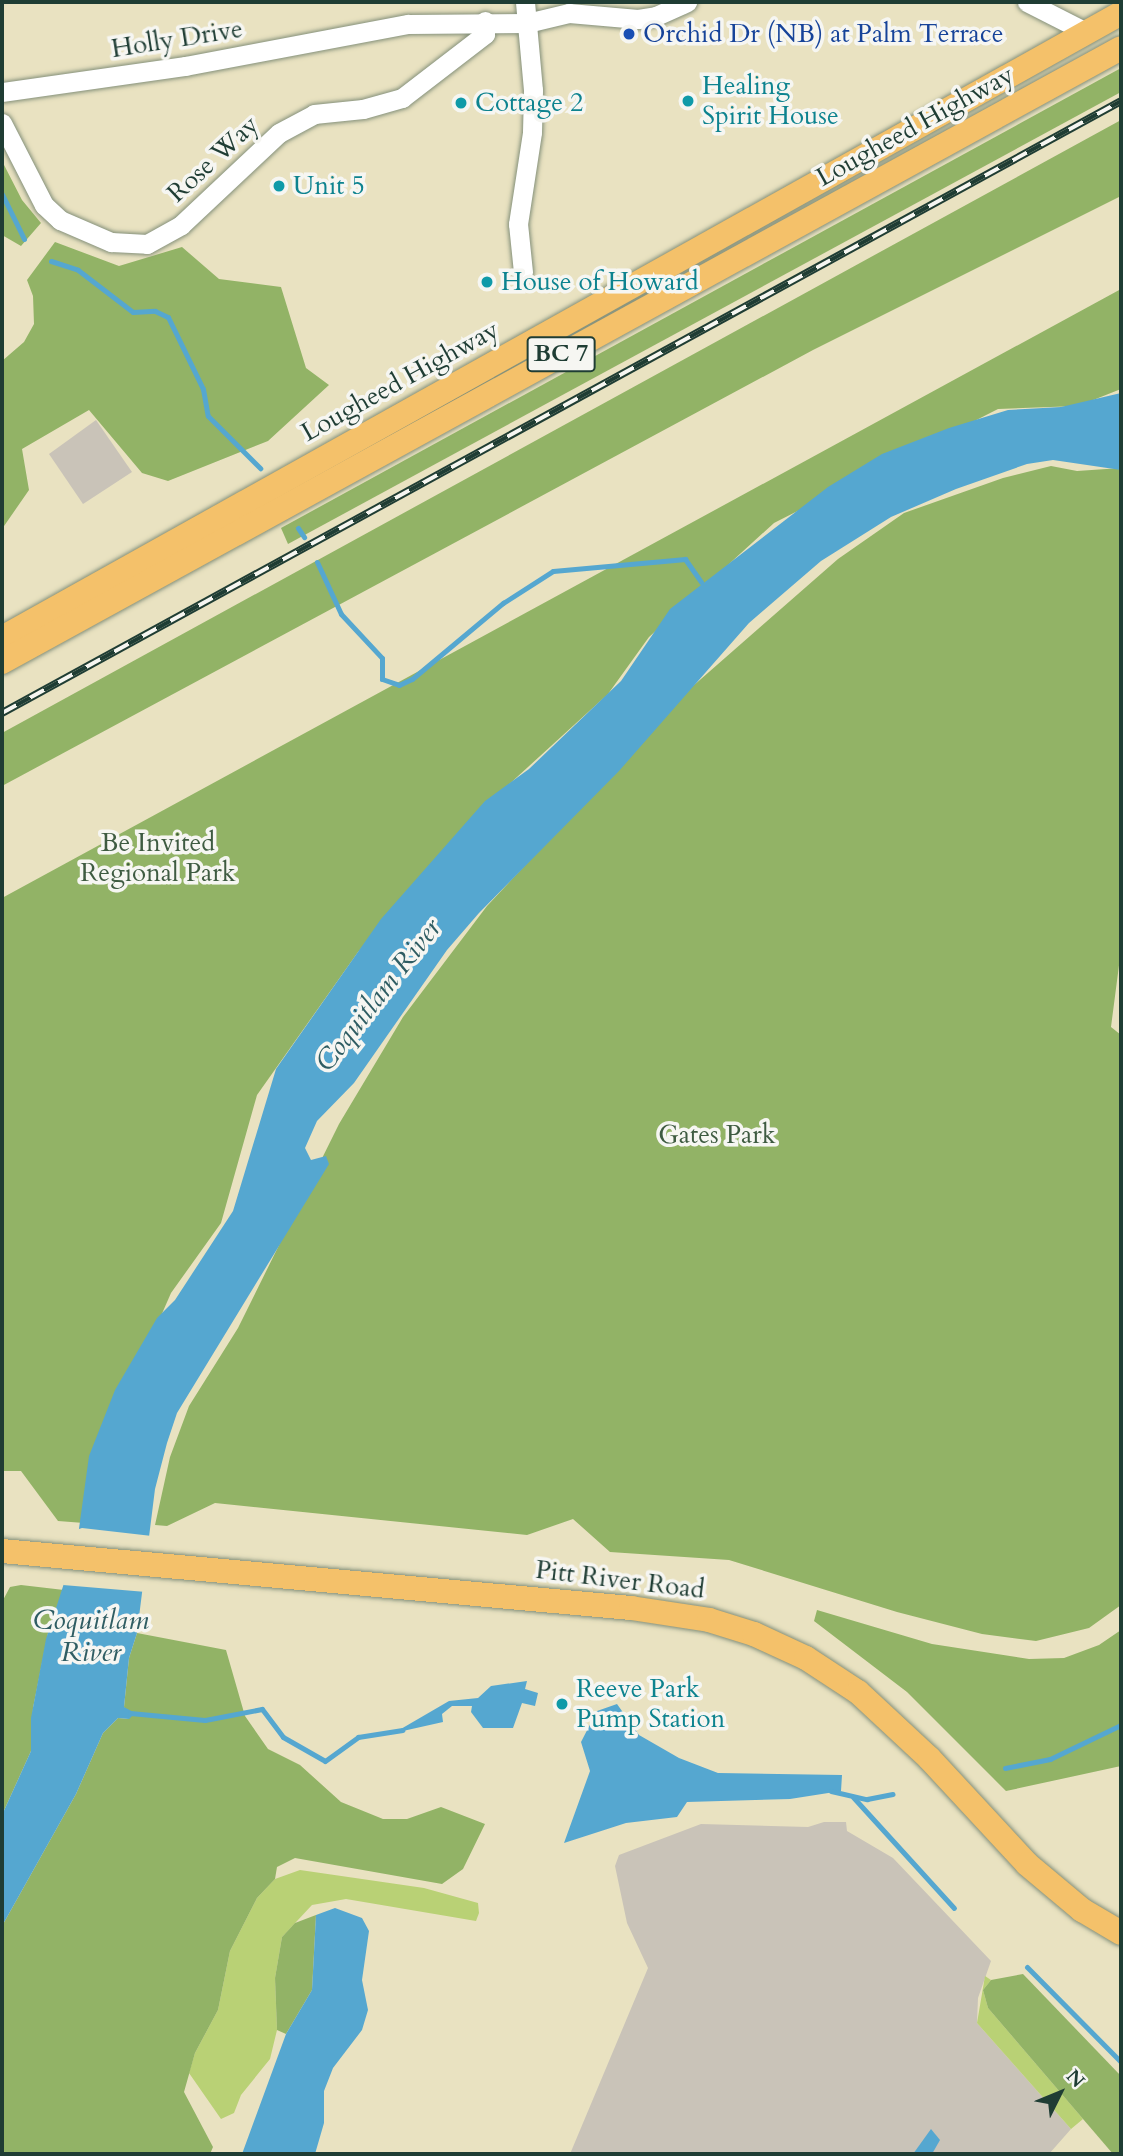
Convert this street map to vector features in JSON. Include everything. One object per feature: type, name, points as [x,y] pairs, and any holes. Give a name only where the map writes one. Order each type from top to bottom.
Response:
[{"type":"main road","name":"Lougheed Highway","points":[[2,638],[1121,13]]},
{"type":"main road","name":"Lougheed Highway","points":[[2,662],[1121,48]]},
{"type":"main road","name":"Pitt River Road","points":[[6,1552],[667,1612],[709,1620],[771,1641],[858,1692],[929,1758],[1027,1864],[1082,1910],[1121,1933]]},
{"type":"street","points":[[523,272],[518,224],[532,132],[533,90],[525,2]]},
{"type":"street","points":[[610,2],[629,18]]},
{"type":"street","name":"Holly Drive","points":[[2,92],[185,66],[408,24],[485,21],[527,23],[577,7],[629,18],[656,16],[687,2]]},
{"type":"street","points":[[1027,2],[1086,32]]},
{"type":"street","name":"Rose Way","points":[[2,123],[38,194],[61,220],[111,242],[147,244],[181,225],[279,133],[314,114],[363,109],[402,98],[485,34],[485,21]]},
{"type":"shaded area","points":[[96,420],[132,472],[83,504],[49,454]]},
{"type":"shaded area","points":[[824,1822],[846,1822],[847,1831],[893,1858],[991,1961],[978,1998],[977,2023],[1071,2129],[1049,2154],[570,2154],[648,1968],[627,1923],[615,1866],[619,1855],[701,1824],[808,1827]]},
{"type":"green space","points":[[1121,68],[1121,92],[288,544],[281,528]]},
{"type":"green space","points":[[1121,120],[1121,196],[813,350],[2,786],[2,733]]},
{"type":"green space","points":[[2,161],[22,200],[41,223],[21,246],[2,235]]},
{"type":"green space","points":[[55,242],[119,266],[182,247],[219,279],[281,287],[306,368],[329,385],[268,441],[168,481],[142,473],[89,410],[22,449],[29,490],[2,529],[2,361],[24,342],[34,324],[33,296],[27,280]]},
{"type":"green space","name":"Be Invited Regional Park","points":[[1121,289],[1121,389],[1078,406],[998,409],[774,523],[649,637],[608,694],[482,809],[358,952],[257,1095],[221,1223],[171,1293],[143,1357],[84,1523],[58,1521],[21,1471],[2,1471],[2,898]]},
{"type":"green space","name":"Gates Park","points":[[1051,466],[1077,471],[1121,468],[1121,950],[1111,1027],[1121,1035],[1121,1605],[1089,1628],[1036,1641],[982,1634],[897,1612],[729,1560],[610,1552],[573,1519],[527,1535],[215,1503],[167,1526],[155,1525],[170,1457],[189,1406],[238,1328],[339,1124],[403,1017],[487,906],[693,686],[838,559],[904,513],[1003,478]]},
{"type":"green space","points":[[21,1585],[64,1590],[50,1623],[33,1708],[31,1751],[2,1815],[2,1602],[10,1587]]},
{"type":"green space","points":[[817,1610],[932,1644],[1029,1659],[1064,1658],[1099,1645],[1121,1630],[1121,1766],[1006,1791],[907,1692],[814,1621]]},
{"type":"green space","points":[[137,1633],[226,1650],[245,1716],[268,1749],[300,1765],[341,1802],[383,1819],[407,1819],[441,1807],[485,1824],[463,1869],[442,1884],[295,1858],[277,1867],[275,1879],[257,1898],[230,1951],[218,2010],[195,2053],[184,2092],[213,2147],[210,2154],[2,2154],[2,1926],[76,1794],[103,1733],[118,1718],[129,1719],[124,1707],[129,1658]]},
{"type":"green space","points":[[300,1870],[424,1888],[478,1903],[479,1913],[476,1921],[346,1899],[312,1905],[282,1937],[275,1978],[277,2030],[270,2059],[241,2095],[234,2113],[221,2119],[189,2073],[195,2053],[218,2010],[230,1951],[257,1898],[275,1879]]},
{"type":"green space","points":[[316,1915],[312,1990],[286,2034],[277,2030],[275,1978],[282,1937],[295,1923]]},
{"type":"green space","points":[[1023,1974],[1121,2076],[1121,2154],[1113,2154],[988,2008],[983,1990],[991,1980]]},
{"type":"green space","points":[[985,1976],[991,1980],[983,1990],[988,2008],[1083,2119],[1071,2129],[977,2023]]},
{"type":"water","name":"Coquitlam River","points":[[1121,393],[1121,470],[1053,460],[1027,464],[956,489],[891,517],[821,561],[749,623],[619,771],[479,913],[447,950],[354,1083],[317,1121],[305,1148],[311,1160],[326,1156],[329,1164],[177,1413],[167,1443],[155,1489],[137,1633],[129,1658],[124,1707],[135,1713],[129,1719],[118,1718],[103,1733],[76,1794],[2,1926],[2,1815],[31,1751],[31,1718],[46,1639],[77,1543],[89,1456],[115,1390],[157,1318],[175,1300],[233,1211],[276,1069],[381,919],[485,801],[529,769],[621,681],[670,609],[828,487],[882,454],[949,428],[1008,410],[1061,407]]},
{"type":"water","points":[[527,1681],[525,1689],[538,1693],[535,1706],[522,1703],[513,1728],[483,1728],[471,1712],[472,1706],[452,1706],[442,1714],[443,1722],[394,1733],[449,1701],[478,1698],[491,1686]]},
{"type":"water","points":[[617,1704],[639,1735],[679,1758],[718,1773],[842,1775],[841,1791],[790,1799],[687,1802],[677,1817],[626,1823],[564,1843],[590,1771],[581,1742],[597,1711]]},
{"type":"water","points":[[335,1908],[362,1918],[369,1931],[362,1980],[368,2010],[362,2030],[333,2068],[324,2091],[324,2123],[315,2154],[242,2154],[286,2034],[312,1990],[316,1915]]},
{"type":"water","points":[[931,2129],[940,2140],[932,2154],[913,2154]]},
{"type":"pier","points":[[82,1528],[152,1536],[146,1592],[63,1585],[76,1530]]},
{"type":"waterway","points":[[2,194],[24,239]]},
{"type":"waterway","points":[[51,261],[78,270],[133,312],[155,311],[168,317],[203,389],[208,416],[260,468]]},
{"type":"waterway","points":[[298,528],[304,537]]},
{"type":"waterway","points":[[317,562],[341,614],[382,658],[382,679],[399,685],[412,679],[503,603],[553,571],[685,559],[701,582]]},
{"type":"waterway","points":[[130,1713],[205,1720],[262,1709],[283,1737],[325,1761],[358,1737],[402,1730]]},
{"type":"waterway","points":[[1005,1768],[1050,1759],[1121,1725]]},
{"type":"waterway","points":[[831,1791],[867,1799],[893,1794]]},
{"type":"waterway","points":[[853,1797],[954,1908]]},
{"type":"waterway","points":[[1027,1967],[1121,2062]]},
{"type":"railway","points":[[2,713],[1121,101]]},
{"type":"place","name":"Orchid Dr (NB) at Palm Terrace","points":[[629,34]]},
{"type":"place","name":"Healing Spirit House","points":[[688,101]]},
{"type":"place","name":"Cottage 2","points":[[461,103]]},
{"type":"place","name":"Unit 5","points":[[279,186]]},
{"type":"place","name":"House of Howard","points":[[487,282]]},
{"type":"place","name":"Reeve Park Pump Station","points":[[562,1704]]}]
